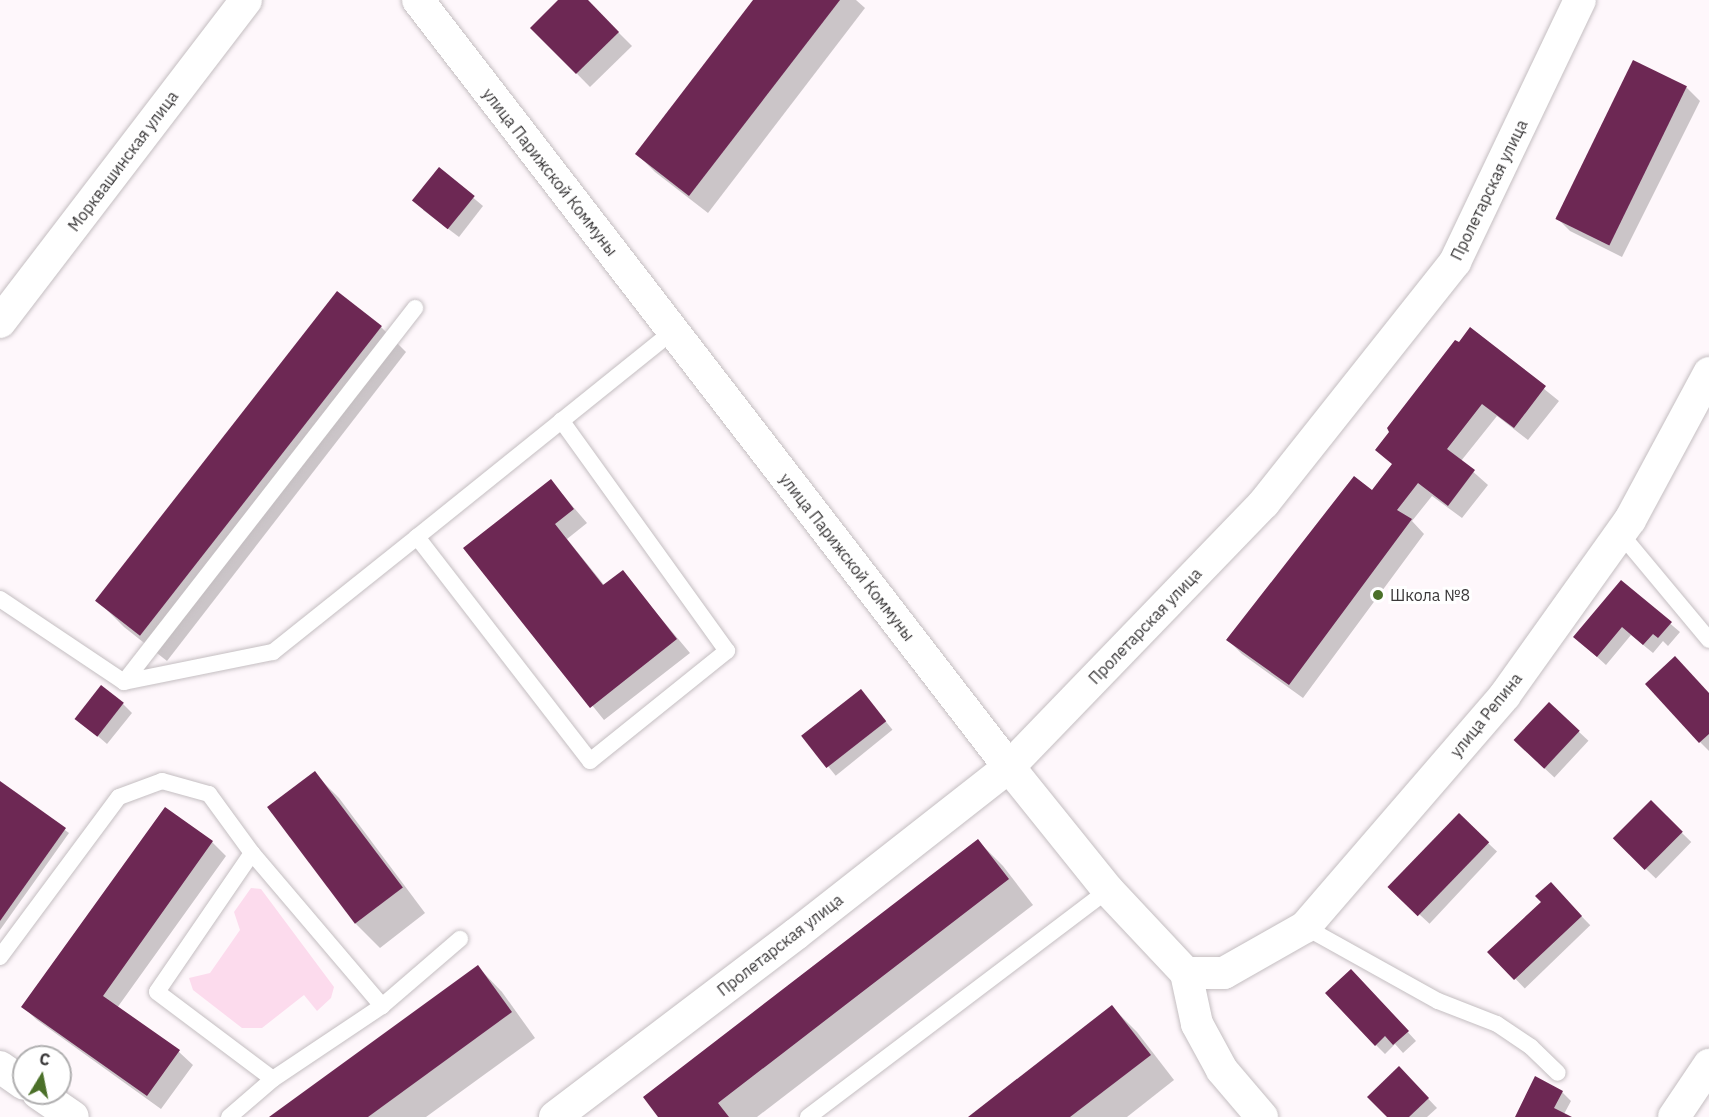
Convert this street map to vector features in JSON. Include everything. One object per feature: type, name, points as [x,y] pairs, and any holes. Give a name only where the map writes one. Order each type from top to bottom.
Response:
[{"type":"street","name":"Морквашинская улица","points":[[0,322],[246,0]]},
{"type":"street","name":"улица Парижской Коммуны","points":[[417,0],[1009,766],[1108,890],[1186,973]]},
{"type":"street","name":"Пролетарская улица","points":[[555,1117],[796,934],[1009,766],[1264,504],[1455,262],[1580,0]]},
{"type":"street","name":"улица Репина","points":[[1186,973],[1224,973],[1305,927],[1505,695],[1620,533],[1709,373]]},
{"type":"street","points":[[1186,973],[1197,1023],[1221,1070],[1262,1117]]},
{"type":"street","points":[[1674,1117],[1709,1065]]},
{"type":"street","points":[[56,1105],[74,1117]]},
{"type":"lane","points":[[124,682],[415,308]]},
{"type":"lane","points":[[0,599],[124,682],[273,652],[673,330]]},
{"type":"lane","points":[[417,537],[590,761],[727,651],[561,420]]},
{"type":"lane","points":[[1620,533],[1709,640]]},
{"type":"lane","points":[[0,957],[119,796],[162,781],[209,795],[252,853],[382,1006]]},
{"type":"lane","points":[[252,853],[157,992],[273,1078]]},
{"type":"lane","points":[[808,1117],[1108,890]]},
{"type":"lane","points":[[1305,927],[1438,1001],[1497,1024],[1531,1047],[1558,1072]]},
{"type":"lane","points":[[229,1117],[273,1078],[382,1006],[460,939]]},
{"type":"shaded area","points":[[251,888],[261,889],[334,987],[331,998],[317,1011],[304,995],[262,1028],[242,1028],[193,990],[189,978],[210,973],[240,930],[234,912]]},
{"type":"building","points":[[558,0],[588,0],[619,32],[576,74],[530,28]]},
{"type":"building","points":[[753,0],[840,0],[689,196],[635,154]]},
{"type":"building","points":[[1633,60],[1687,86],[1609,245],[1555,219]]},
{"type":"building","points":[[439,167],[475,196],[448,229],[412,200]]},
{"type":"building","points":[[337,291],[382,326],[140,636],[95,601]]},
{"type":"building","points":[[1470,327],[1546,386],[1514,428],[1482,404],[1447,449],[1475,470],[1448,506],[1418,483],[1397,510],[1412,519],[1289,685],[1226,640],[1354,476],[1372,490],[1392,464],[1375,450],[1389,432],[1387,428],[1455,340],[1459,342]]},
{"type":"building","points":[[551,479],[574,509],[555,524],[603,585],[623,570],[677,639],[590,708],[463,548]]},
{"type":"building","points":[[1621,580],[1672,622],[1658,638],[1653,634],[1643,645],[1622,627],[1597,657],[1573,637]]},
{"type":"building","points":[[1675,656],[1709,693],[1709,734],[1699,743],[1645,684]]},
{"type":"building","points":[[101,685],[124,703],[97,737],[75,719]]},
{"type":"building","points":[[861,689],[886,721],[826,768],[801,736]]},
{"type":"building","points":[[1549,702],[1580,731],[1544,769],[1514,740]]},
{"type":"building","points":[[315,771],[403,888],[355,924],[267,807]]},
{"type":"building","points":[[0,781],[66,828],[0,921]]},
{"type":"building","points":[[1651,800],[1683,832],[1645,870],[1613,838]]},
{"type":"building","points":[[165,807],[213,841],[103,996],[180,1050],[147,1096],[21,1007]]},
{"type":"building","points":[[1459,813],[1489,842],[1418,916],[1387,887]]},
{"type":"building","points":[[978,839],[1009,879],[718,1103],[729,1117],[658,1117],[643,1097]]},
{"type":"building","points":[[1551,882],[1582,916],[1514,980],[1487,952],[1541,902],[1535,896]]},
{"type":"building","points":[[478,965],[512,1012],[368,1117],[269,1117]]},
{"type":"building","points":[[1351,969],[1409,1031],[1393,1045],[1385,1036],[1375,1046],[1325,993]]},
{"type":"building","points":[[1112,1005],[1151,1055],[1070,1117],[968,1117]]},
{"type":"building","points":[[1399,1066],[1429,1098],[1409,1117],[1387,1117],[1367,1097]]},
{"type":"building","points":[[1535,1076],[1563,1091],[1554,1108],[1572,1117],[1515,1117]]},
{"type":"place","name":"Школа №8","points":[[1378,595]]}]
